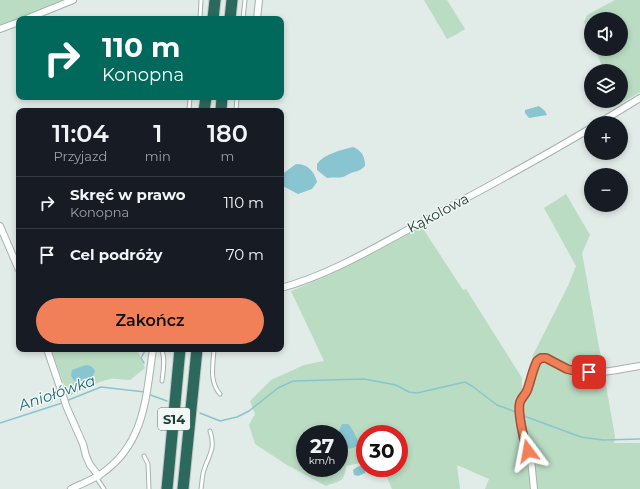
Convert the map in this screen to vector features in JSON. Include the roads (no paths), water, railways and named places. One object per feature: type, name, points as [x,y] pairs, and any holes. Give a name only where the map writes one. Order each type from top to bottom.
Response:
[{"type":"highway","points":[[213,16],[215,0]]},
{"type":"highway","points":[[230,16],[232,0]]},
{"type":"highway","name":"S14","points":[[167,489],[180,352]]},
{"type":"highway","name":"S14","points":[[183,489],[197,352]]},
{"type":"street","points":[[33,16],[73,0]]},
{"type":"street","points":[[257,16],[259,0]]},
{"type":"street","points":[[0,29],[16,23]]},
{"type":"street","points":[[610,116],[640,98]]},
{"type":"street","name":"Kąkolowa","points":[[284,287],[320,275],[357,258],[584,132]]},
{"type":"street","points":[[0,226],[16,263]]},
{"type":"street","points":[[48,352],[86,456],[97,476]]},
{"type":"street","points":[[71,489],[97,476],[118,460],[128,448],[136,434],[146,403],[153,352]]},
{"type":"street","points":[[534,489],[531,459],[525,443],[520,420],[520,402],[528,390],[537,361],[541,358],[546,358],[567,369],[584,372],[605,371],[640,366]]},
{"type":"lane","points":[[200,16],[201,0]]},
{"type":"lane","points":[[243,16],[245,0]]},
{"type":"lane","points":[[162,381],[163,352]]},
{"type":"lane","points":[[214,352],[212,373],[213,384],[220,394]]},
{"type":"lane","points":[[201,489],[204,470],[210,458],[212,448],[210,431]]},
{"type":"lane","points":[[144,456],[148,464],[149,489]]},
{"type":"lane","points":[[97,476],[104,489]]},
{"type":"water","points":[[539,106],[547,115],[529,118],[525,113],[525,110]]},
{"type":"water","points":[[353,147],[359,150],[364,157],[365,166],[361,170],[343,177],[327,178],[317,170],[317,164],[324,158],[333,153]]},
{"type":"water","points":[[296,164],[304,165],[310,169],[317,182],[312,189],[298,194],[284,187],[284,173]]},
{"type":"water","points":[[86,365],[91,366],[95,371],[93,376],[83,381],[74,381],[71,376],[72,370]]},
{"type":"water","points":[[348,424],[355,434],[356,447],[354,448],[348,448],[348,425],[342,425]]},
{"type":"water","points":[[356,468],[356,476],[354,475],[353,470]]},
{"type":"waterway","points":[[144,352],[141,358],[144,363]]},
{"type":"waterway","name":"Aniołówka","points":[[200,413],[220,421],[237,417],[249,411],[278,388],[293,381],[364,379],[396,385],[409,392],[417,393],[465,382],[497,405],[516,412]]},
{"type":"waterway","name":"Aniołówka","points":[[66,401],[101,387],[145,392]]},
{"type":"waterway","name":"Aniołówka","points":[[148,394],[167,401]]},
{"type":"waterway","name":"Aniołówka","points":[[0,423],[62,403]]},
{"type":"waterway","name":"Aniołówka","points":[[524,416],[581,437],[603,440],[640,439]]}]
